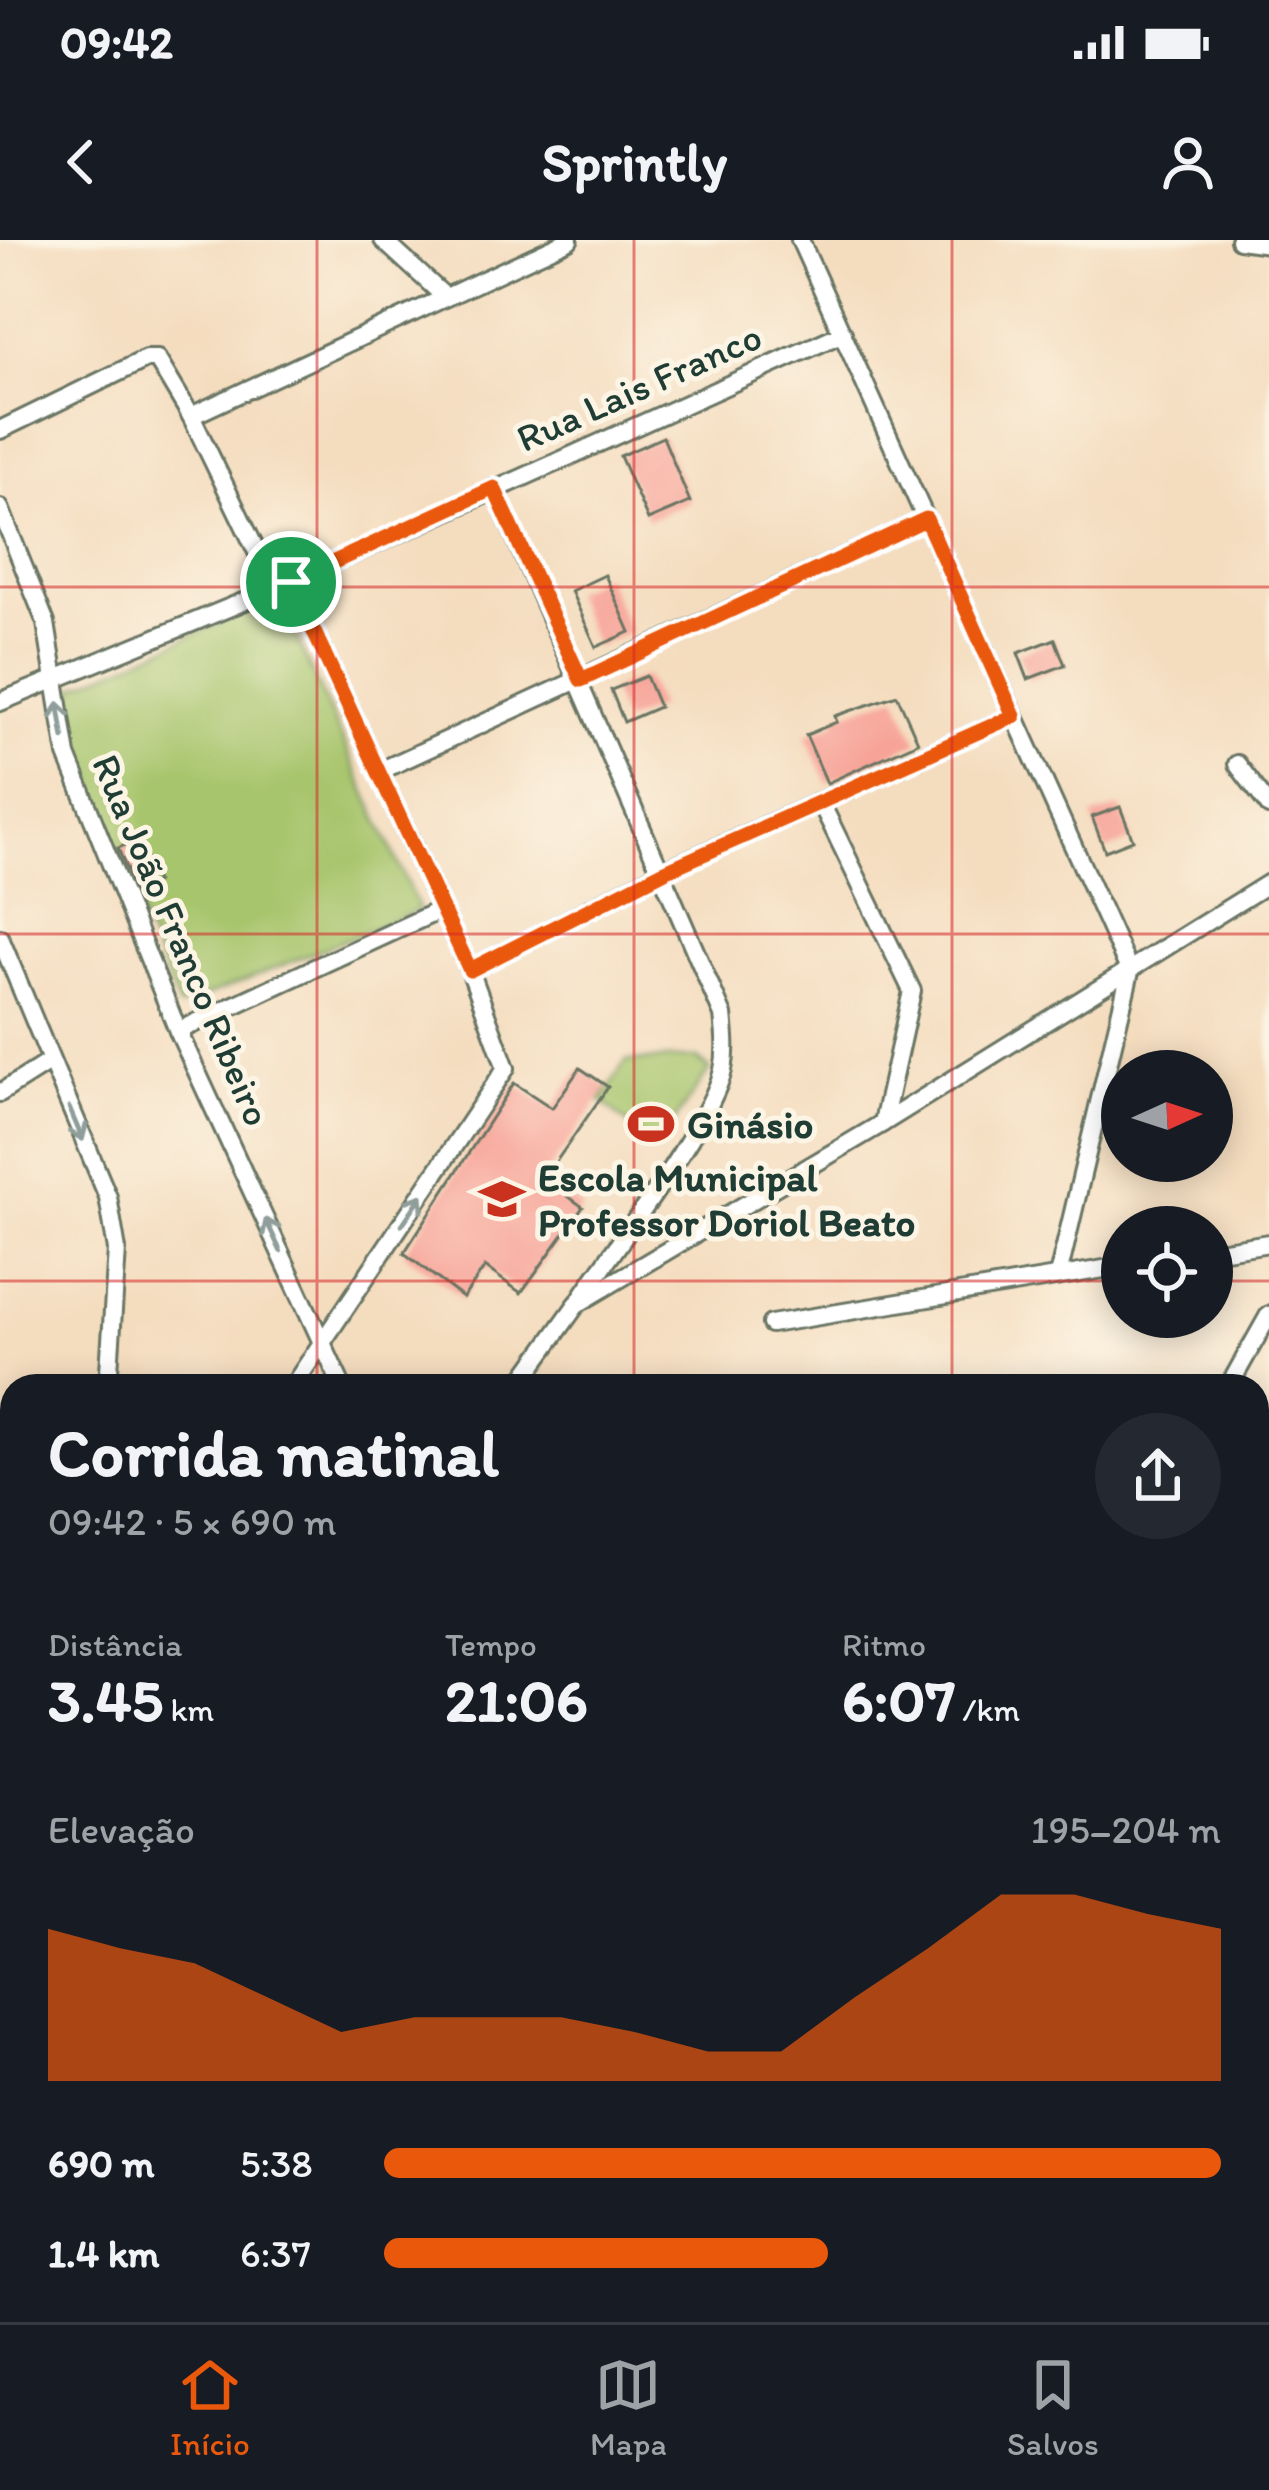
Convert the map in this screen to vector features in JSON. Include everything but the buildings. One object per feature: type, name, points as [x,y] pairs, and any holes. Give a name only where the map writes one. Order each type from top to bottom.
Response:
[{"type":"street","points":[[382,240],[443,295]]},
{"type":"street","points":[[191,416],[569,240]]},
{"type":"street","points":[[800,240],[1130,971],[1058,1276]]},
{"type":"street","points":[[1239,240],[1269,244]]},
{"type":"street","name":"Rua Lais Franco","points":[[0,702],[283,585],[843,333]]},
{"type":"street","points":[[0,430],[146,359],[162,362],[380,771],[470,970],[506,1068],[301,1374]]},
{"type":"street","points":[[494,488],[723,1015],[722,1075],[698,1122],[527,1374]]},
{"type":"street","name":"Rua João Franco Ribeiro","points":[[0,508],[46,622],[68,755],[178,1031],[337,1374]]},
{"type":"street","points":[[380,771],[926,519]]},
{"type":"street","points":[[470,970],[663,872],[1014,716]]},
{"type":"street","points":[[1237,764],[1269,806]]},
{"type":"street","points":[[820,803],[912,991],[883,1123]]},
{"type":"street","points":[[577,1304],[883,1123],[1269,883]]},
{"type":"street","points":[[178,1031],[440,910]]},
{"type":"street","points":[[0,938],[108,1197],[115,1226],[109,1374]]},
{"type":"street","points":[[0,1093],[49,1062]]},
{"type":"street","points":[[1233,1249],[1269,1243]]},
{"type":"street","points":[[771,1324],[1101,1269]]},
{"type":"street","points":[[1235,1374],[1269,1316]]},
{"type":"green space","points":[[258,606],[286,615],[419,910],[179,1007],[76,764],[63,717],[75,687]]},
{"type":"green space","name":"Ginásio","points":[[696,1058],[710,1069],[656,1148],[601,1101],[626,1061]]},
{"type":"place","name":"Ginásio","points":[[651,1124]]},
{"type":"place","name":"Escola Municipal Professor Doriol Beato","points":[[502,1199]]},
{"type":"route","points":[[494,488],[581,680],[926,519],[1014,716],[663,872],[470,970],[291,582],[494,488]]}]
